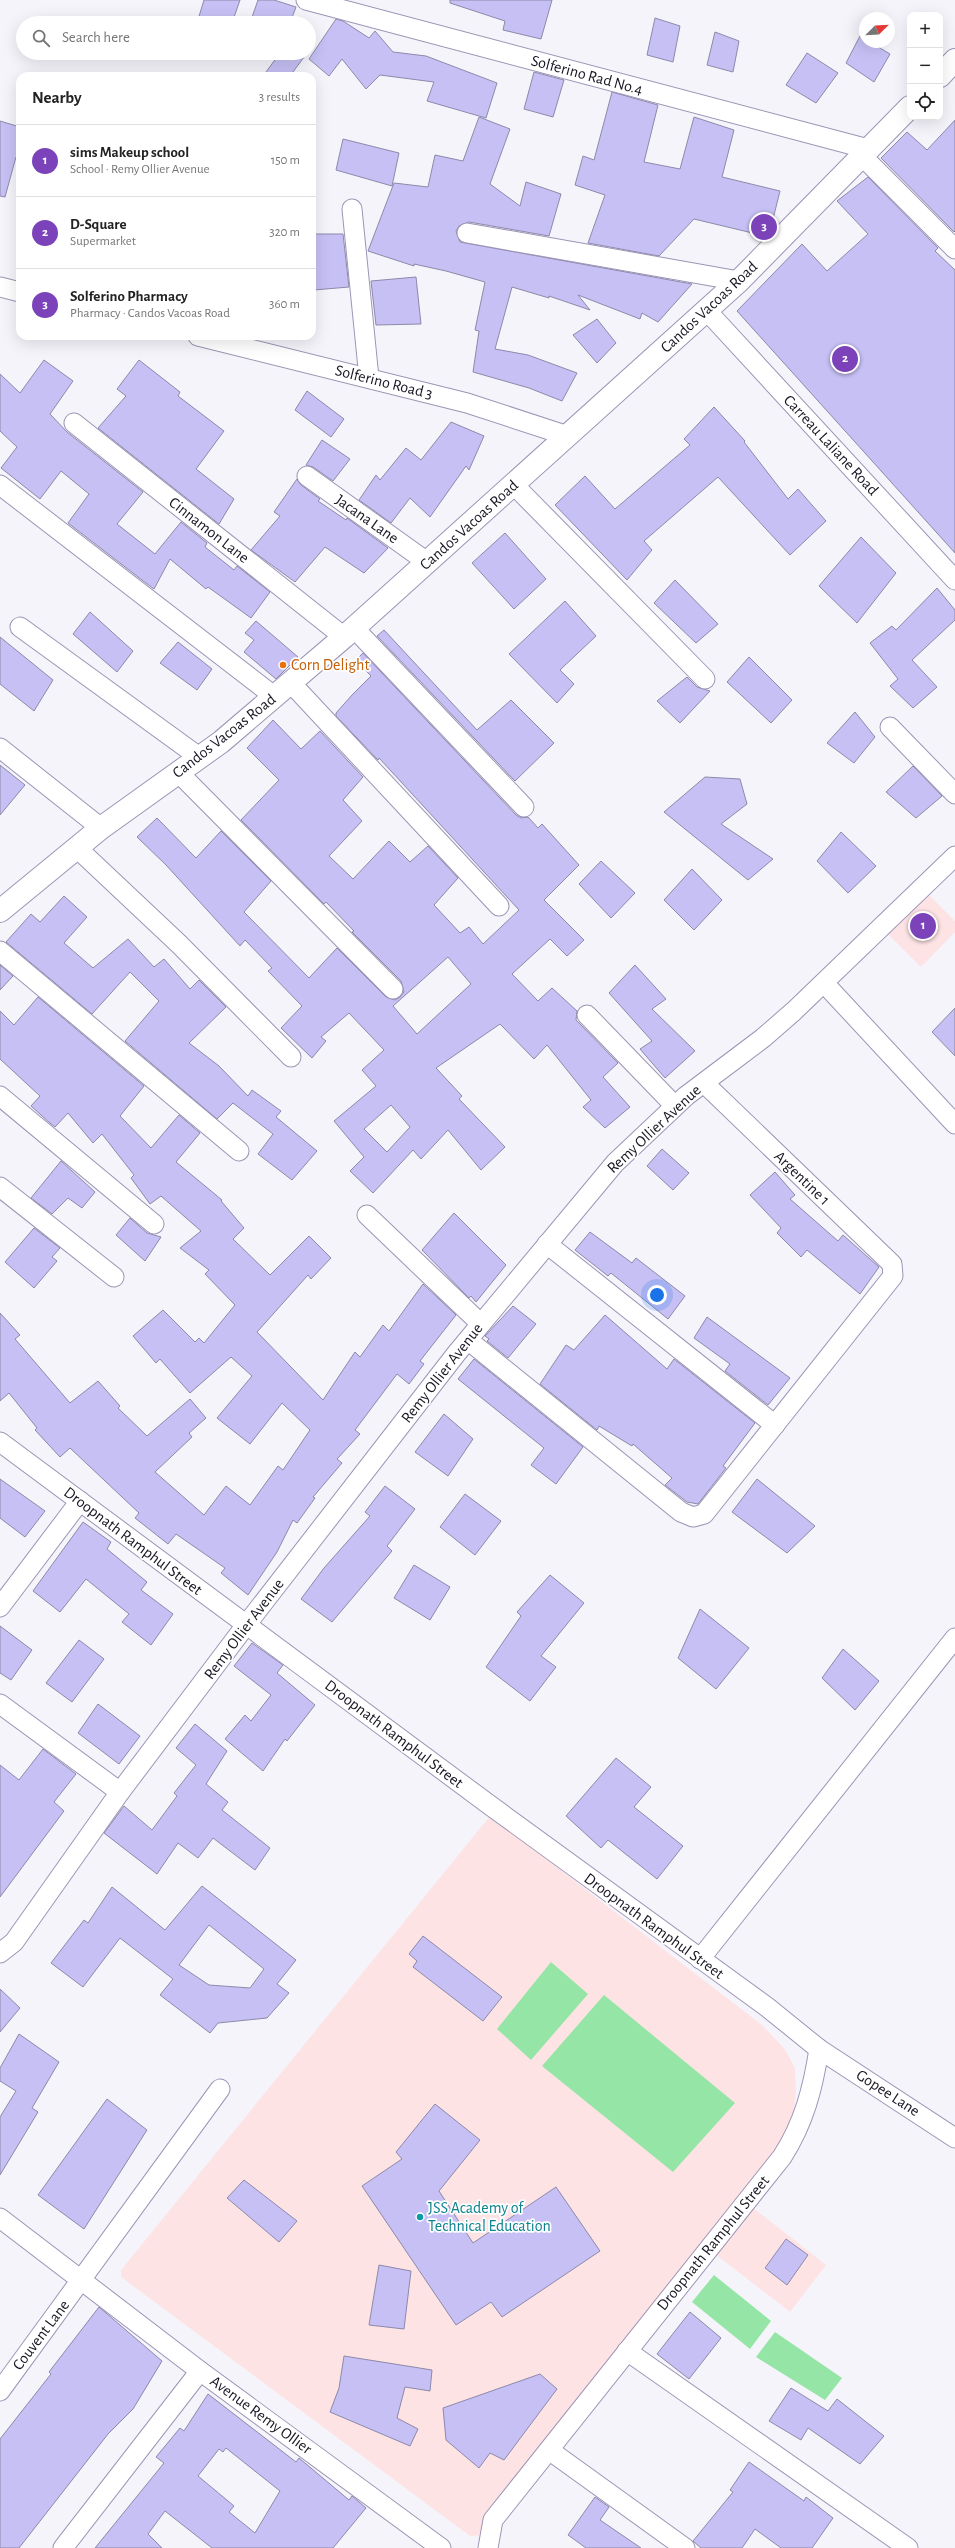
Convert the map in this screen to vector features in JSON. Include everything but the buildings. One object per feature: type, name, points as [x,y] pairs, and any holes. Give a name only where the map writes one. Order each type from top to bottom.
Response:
[{"type":"main road","points":[[943,73],[955,60]]},
{"type":"main road","name":"Candos Vacoas Road","points":[[3,903],[77,848],[101,828],[199,757],[283,690],[514,485],[739,282],[907,110]]},
{"type":"street","name":"Solferino Rad No.4","points":[[306,0],[865,153]]},
{"type":"street","points":[[865,153],[955,249]]},
{"type":"street","points":[[352,209],[369,378]]},
{"type":"street","points":[[467,233],[739,282]]},
{"type":"street","points":[[0,287],[16,291]]},
{"type":"street","name":"Carreau Laliane Road","points":[[707,311],[955,580]]},
{"type":"street","name":"Solferino Road 3","points":[[214,340],[466,403],[568,436]]},
{"type":"street","name":"Cinnamon Lane","points":[[74,423],[349,632],[524,807]]},
{"type":"street","name":"Jacana Lane","points":[[307,476],[427,562]]},
{"type":"street","points":[[0,485],[283,690],[499,906]]},
{"type":"street","points":[[514,485],[705,679]]},
{"type":"street","points":[[20,627],[199,757]]},
{"type":"street","points":[[890,727],[955,794]]},
{"type":"street","points":[[0,748],[101,828]]},
{"type":"street","points":[[178,772],[393,989]]},
{"type":"street","points":[[77,848],[179,944],[291,1058]]},
{"type":"street","name":"Remy Ollier Avenue","points":[[0,1953],[14,1942],[120,1792],[246,1625],[468,1340],[615,1163],[675,1106],[763,1038],[824,983],[955,856]]},
{"type":"street","points":[[0,951],[239,1151]]},
{"type":"street","points":[[824,983],[955,1124]]},
{"type":"street","points":[[587,1015],[675,1106]]},
{"type":"street","name":"Argentine 1","points":[[704,1083],[892,1264],[893,1276],[775,1425]]},
{"type":"street","points":[[0,1096],[154,1224]]},
{"type":"street","points":[[0,1187],[114,1277]]},
{"type":"street","points":[[367,1215],[481,1324]]},
{"type":"street","points":[[468,1340],[681,1512],[693,1517],[704,1514],[775,1425],[547,1244]]},
{"type":"street","name":"Droopnath Ramphul Street","points":[[0,1442],[700,1960],[767,2007],[819,2049],[814,2083],[793,2139],[782,2157],[493,2520],[488,2548]]},
{"type":"street","points":[[0,1606],[80,1501]]},
{"type":"street","points":[[700,1960],[955,1638]]},
{"type":"street","points":[[0,1704],[120,1792]]},
{"type":"street","name":"Gopee Lane","points":[[819,2049],[955,2138]]},
{"type":"street","name":"Couvent Lane","points":[[0,2391],[220,2089]]},
{"type":"street","name":"Avenue Remy Ollier","points":[[0,2218],[200,2371],[442,2548]]},
{"type":"street","points":[[627,2351],[908,2548]]},
{"type":"street","points":[[64,2548],[200,2371]]},
{"type":"street","points":[[549,2450],[685,2548]]},
{"type":"shaded area","points":[[927,893],[955,921],[955,932],[921,967],[886,932]]},
{"type":"shaded area","points":[[490,1816],[762,2025],[784,2048],[795,2068],[796,2091],[793,2118],[786,2145],[486,2535],[470,2536],[121,2277],[121,2270]]},
{"type":"shaded area","points":[[752,2207],[826,2265],[790,2312],[715,2254]]},
{"type":"green space","points":[[551,1962],[588,1994],[531,2060],[497,2029]]},
{"type":"green space","points":[[604,1995],[735,2103],[673,2172],[542,2066]]},
{"type":"green space","points":[[714,2275],[771,2321],[750,2349],[692,2302]]},
{"type":"green space","points":[[775,2332],[842,2378],[825,2400],[756,2357]]},
{"type":"place","name":"Solferino Pharmacy","points":[[764,227]]},
{"type":"place","name":"D-Square","points":[[845,359]]},
{"type":"place","name":"Corn Delight","points":[[283,665]]},
{"type":"place","name":"sims Makeup school","points":[[923,926]]},
{"type":"place","name":"JSS Academy of Technical Education","points":[[420,2217]]}]
